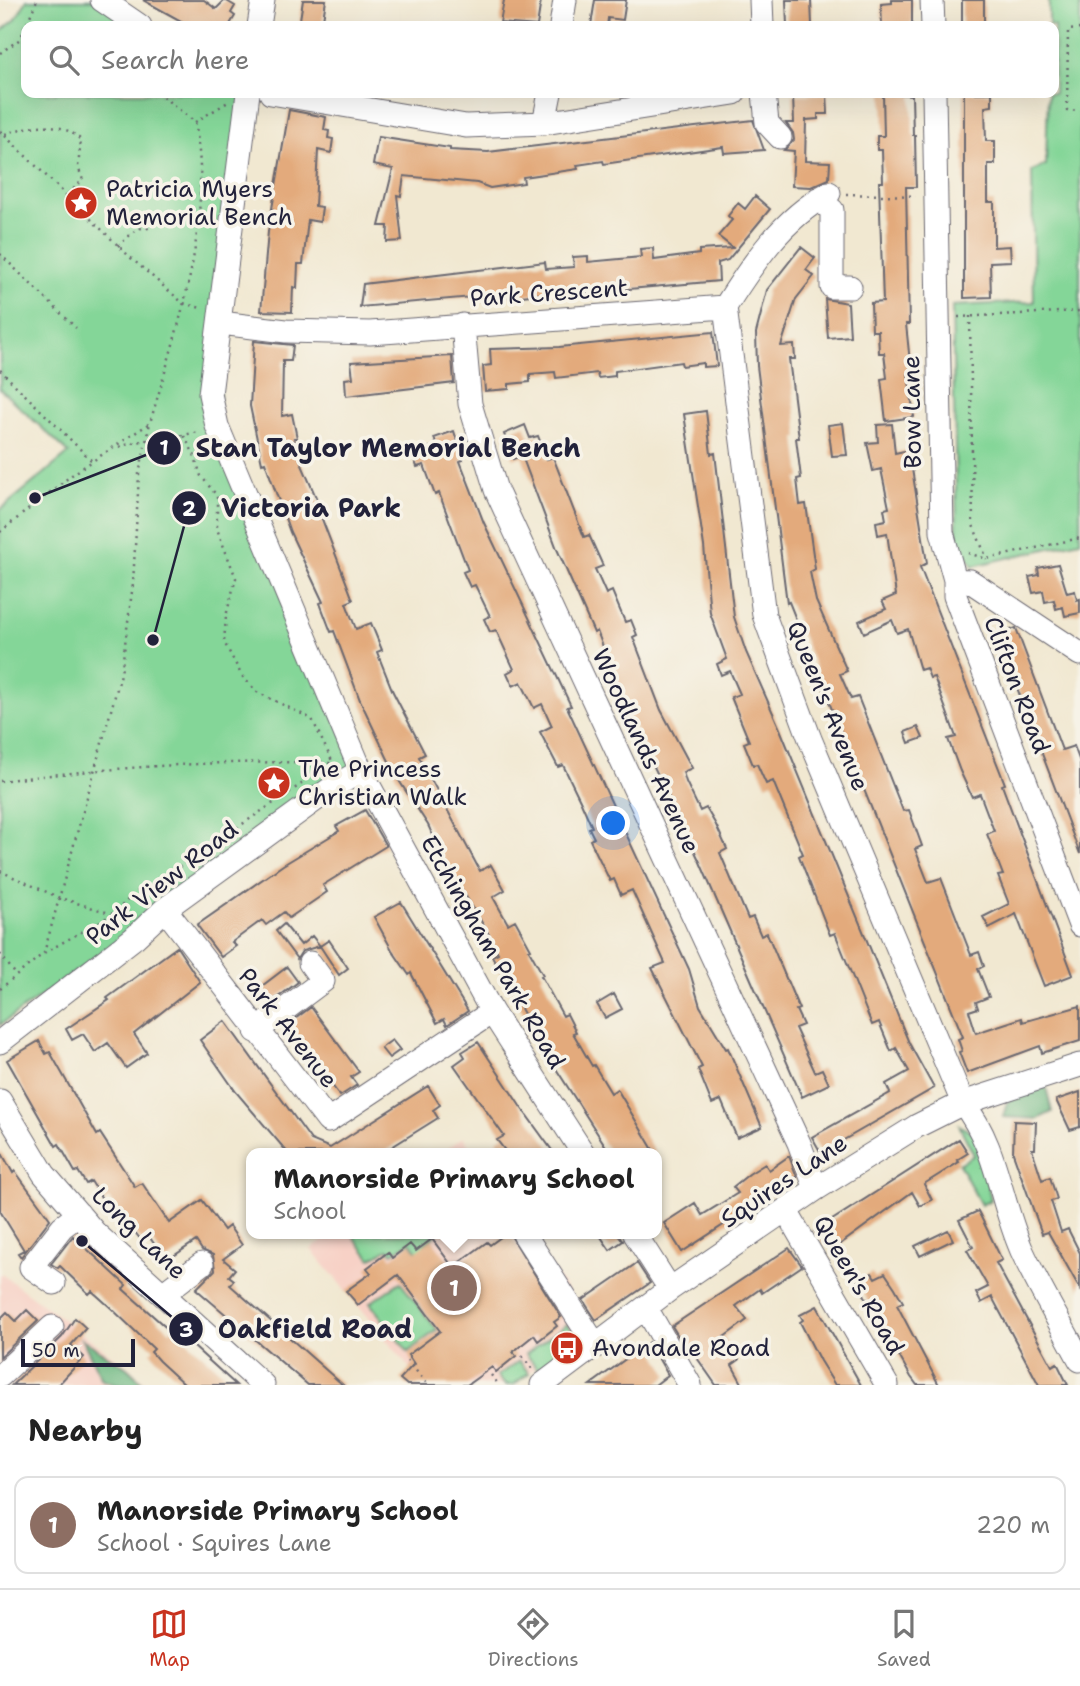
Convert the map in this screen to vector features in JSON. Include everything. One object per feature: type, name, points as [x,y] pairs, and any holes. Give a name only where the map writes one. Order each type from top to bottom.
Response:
[{"type":"street","points":[[102,0],[133,21]]},
{"type":"street","points":[[260,21],[263,0]]},
{"type":"street","points":[[562,21],[565,0]]},
{"type":"street","points":[[761,0],[762,21]]},
{"type":"street","points":[[932,0],[933,21]]},
{"type":"street","name":"Etchingham Park Road","points":[[241,98],[221,323],[210,394],[218,426],[361,771],[492,1012],[580,1148]]},
{"type":"street","points":[[301,98],[466,126],[544,123],[702,98]]},
{"type":"street","points":[[544,123],[549,98]]},
{"type":"street","points":[[764,98],[767,123],[780,136]]},
{"type":"street","name":"Bow Lane","points":[[934,98],[936,320],[942,533],[955,580]]},
{"type":"street","points":[[725,307],[783,228],[823,196],[832,210],[832,287],[850,287]]},
{"type":"street","name":"Park Crescent","points":[[221,323],[286,331],[370,333],[725,307]]},
{"type":"street","name":"Queen's Avenue","points":[[725,307],[764,615],[810,739],[963,1103],[980,1124],[992,1150],[1000,1192],[1023,1252],[1080,1360]]},
{"type":"street","name":"Woodlands Avenue","points":[[463,325],[470,404],[496,491],[799,1143],[816,1189]]},
{"type":"street","points":[[955,580],[970,581],[1080,654]]},
{"type":"street","name":"Clifton Road","points":[[955,580],[955,596],[1080,925]]},
{"type":"street","name":"Park View Road","points":[[0,1042],[134,938],[166,909],[333,787],[361,771]]},
{"type":"street","name":"Park Avenue","points":[[166,909],[256,1031],[328,1121],[492,1012]]},
{"type":"street","points":[[256,1031],[323,981],[310,962]]},
{"type":"street","name":"Squires Lane","points":[[542,1385],[670,1289],[816,1189],[917,1126],[963,1103],[1080,1065]]},
{"type":"street","name":"Long Lane","points":[[0,1101],[44,1174],[95,1233],[263,1385]]},
{"type":"street","name":"Queen's Road","points":[[786,1211],[887,1385]]},
{"type":"street","points":[[54,1283],[31,1267],[62,1227],[79,1214]]},
{"type":"street","points":[[527,1239],[596,1346]]},
{"type":"street","points":[[638,1239],[670,1289]]},
{"type":"street","points":[[164,1293],[202,1264]]},
{"type":"street","points":[[646,1308],[690,1385]]},
{"type":"street","points":[[0,1376],[52,1327]]},
{"type":"path","points":[[29,21],[37,0]]},
{"type":"path","points":[[1080,29],[1068,30],[1067,110],[1080,111]]},
{"type":"path","points":[[0,53],[21,37]]},
{"type":"path","points":[[44,953],[121,674],[133,584],[139,474],[192,268],[200,203],[199,143],[195,122],[164,98]]},
{"type":"path","points":[[195,122],[237,98]]},
{"type":"path","points":[[5,134],[28,127],[69,128],[81,140],[78,167],[83,180],[66,195]]},
{"type":"path","points":[[0,131],[118,246],[183,303]]},
{"type":"path","points":[[823,196],[935,197]]},
{"type":"path","points":[[118,246],[139,227]]},
{"type":"path","points":[[0,254],[76,328]]},
{"type":"path","points":[[936,320],[1080,311]]},
{"type":"path","points":[[970,316],[973,525],[987,559]]},
{"type":"path","points":[[0,370],[93,462]]},
{"type":"path","points":[[0,532],[73,474],[150,423]]},
{"type":"path","points":[[113,449],[148,437],[184,436],[218,426]]},
{"type":"path","points":[[184,436],[201,475],[217,496],[217,529],[236,578],[226,616],[224,642],[242,676],[257,692],[312,719],[333,764]]},
{"type":"path","points":[[949,557],[966,552],[987,559],[1080,538]]},
{"type":"path","points":[[0,781],[94,769],[193,763],[333,764],[361,771]]},
{"type":"path","points":[[321,771],[333,764]]},
{"type":"path","points":[[0,989],[44,953],[113,914],[136,892],[151,886],[310,779]]},
{"type":"path","points":[[0,871],[60,898],[113,914],[134,938]]},
{"type":"path","points":[[0,954],[17,976]]},
{"type":"path","points":[[407,1360],[428,1385]]},
{"type":"path","points":[[491,1375],[499,1385]]},
{"type":"shaded area","points":[[463,1137],[471,1148],[449,1148]]},
{"type":"shaded area","points":[[326,1239],[532,1239],[592,1327],[511,1385],[424,1385],[311,1249]]},
{"type":"shaded area","points":[[0,1273],[128,1367],[148,1385],[0,1385]]},
{"type":"green space","points":[[27,0],[102,0],[134,21],[21,21],[21,98],[247,98],[217,426],[361,771],[0,1025],[0,510],[69,453],[0,389],[0,32],[15,20]]},
{"type":"green space","points":[[1049,0],[1080,0],[1080,541],[973,566],[957,537],[952,306],[1034,302],[1032,171],[1046,165],[1048,98],[1059,98],[1059,21],[1049,21]]},
{"type":"green space","points":[[1046,1087],[1052,1112],[1038,1119],[1003,1117],[1007,1102],[1018,1094]]},
{"type":"green space","points":[[959,1125],[977,1135],[991,1200],[981,1205],[959,1164],[974,1155]]},
{"type":"green space","points":[[356,1239],[431,1239],[425,1244],[444,1268],[452,1264],[456,1270],[472,1322],[410,1242],[393,1253],[388,1249],[371,1259]]},
{"type":"green space","points":[[400,1282],[437,1330],[408,1352],[370,1303]]},
{"type":"green space","points":[[567,1324],[578,1339],[538,1369],[526,1354]]},
{"type":"green space","points":[[82,1339],[127,1368],[145,1385],[117,1385],[102,1380]]},
{"type":"green space","points":[[519,1361],[529,1373],[513,1385],[505,1385],[497,1376]]},
{"type":"building","points":[[143,0],[204,0],[216,9],[225,0],[235,6],[231,13],[235,16],[232,21],[181,21]]},
{"type":"building","points":[[303,0],[326,0],[323,21],[300,21]]},
{"type":"building","points":[[504,0],[541,0],[538,21],[500,21]]},
{"type":"building","points":[[595,0],[626,0],[623,20],[608,18],[608,21],[592,21]]},
{"type":"building","points":[[786,0],[811,0],[812,21],[787,21]]},
{"type":"building","points":[[892,0],[912,0],[912,21],[882,21],[881,4],[892,3]]},
{"type":"building","points":[[962,0],[984,0],[984,21],[962,21]]},
{"type":"building","points":[[793,98],[827,98],[828,114],[818,114],[818,119],[806,120],[805,161],[830,162],[829,179],[811,187],[792,186],[794,151],[784,150],[794,140],[786,123],[794,123]]},
{"type":"building","points":[[883,98],[912,98],[916,187],[906,187],[909,324],[906,324],[911,372],[908,373],[914,417],[886,421],[881,379],[887,378],[884,353],[879,353],[878,331],[872,331],[871,303],[883,302],[879,182],[883,182],[882,150],[877,150],[877,136],[884,136]]},
{"type":"building","points":[[964,98],[992,98],[992,106],[985,107],[986,141],[995,141],[995,164],[988,164],[988,202],[994,202],[994,247],[1010,246],[1011,261],[990,262],[991,297],[964,298]]},
{"type":"building","points":[[289,110],[326,117],[324,130],[329,131],[328,138],[333,139],[331,153],[318,150],[315,206],[322,207],[320,222],[308,220],[303,264],[298,264],[297,288],[293,287],[292,312],[261,311],[268,232]]},
{"type":"building","points":[[753,120],[764,150],[724,153],[723,147],[604,164],[603,161],[577,165],[578,169],[523,177],[524,183],[490,188],[477,183],[404,176],[401,196],[397,195],[402,241],[387,242],[388,226],[379,226],[393,169],[373,165],[378,137],[450,150],[488,152]]},
{"type":"building","points":[[755,196],[770,209],[728,260],[718,263],[719,281],[550,296],[550,293],[472,301],[472,297],[360,307],[363,284],[545,262],[546,269],[574,267],[573,257],[588,256],[588,262],[641,257],[640,249],[653,248],[654,260],[699,254],[699,250],[733,248],[718,236],[732,220],[728,216],[738,203],[745,209]]},
{"type":"building","points":[[801,247],[815,258],[806,270],[814,276],[796,299],[781,346],[794,345],[795,359],[789,359],[799,438],[796,438],[801,478],[797,479],[800,505],[806,504],[815,569],[810,572],[816,601],[847,671],[840,674],[851,699],[858,697],[903,811],[909,810],[922,846],[915,849],[928,882],[941,878],[971,955],[979,952],[984,966],[978,969],[989,997],[976,1002],[978,1008],[969,1011],[976,1033],[1022,1018],[1023,1022],[1080,1006],[1080,1041],[1042,1053],[1040,1046],[967,1073],[959,1052],[962,1051],[958,1039],[963,1037],[789,602],[787,603],[757,366],[756,333],[767,290]]},
{"type":"building","points":[[825,299],[848,303],[850,336],[828,338]]},
{"type":"building","points":[[713,332],[717,366],[703,367],[703,363],[682,366],[681,362],[615,371],[615,376],[598,378],[597,373],[556,378],[555,372],[530,374],[530,382],[509,384],[509,389],[485,391],[483,366],[491,365],[490,349],[559,347]]},
{"type":"building","points":[[254,341],[293,345],[291,361],[283,361],[282,416],[292,414],[297,438],[294,438],[302,465],[325,518],[322,519],[353,600],[346,603],[356,629],[371,623],[382,650],[377,652],[393,692],[425,754],[419,757],[480,871],[491,865],[505,890],[493,897],[508,924],[515,920],[531,949],[529,950],[543,975],[541,976],[563,1016],[567,1014],[576,1032],[573,1033],[592,1066],[594,1065],[611,1093],[617,1089],[652,1148],[607,1148],[544,1050],[492,956],[498,953],[487,931],[446,864],[428,825],[396,776],[360,700],[334,631],[331,632],[320,603],[323,602],[290,532],[265,462],[262,463],[250,406]]},
{"type":"building","points":[[452,356],[454,383],[346,396],[345,379],[353,378],[351,362]]},
{"type":"building","points":[[706,411],[711,454],[715,453],[734,617],[746,652],[909,1043],[934,1088],[821,1153],[812,1137],[890,1093],[886,1084],[909,1071],[896,1048],[891,1051],[879,1022],[872,1025],[835,933],[830,935],[799,856],[803,854],[773,781],[766,784],[757,764],[753,765],[744,743],[749,741],[731,697],[740,694],[730,671],[721,675],[717,664],[727,659],[710,613],[704,546],[684,414]]},
{"type":"building","points":[[843,423],[847,455],[832,456],[828,425]]},
{"type":"building","points":[[892,424],[895,453],[909,450],[927,563],[920,567],[1005,784],[1002,785],[1073,975],[1044,986],[1016,914],[989,928],[983,917],[1009,904],[998,876],[1003,875],[987,834],[994,831],[980,794],[972,797],[960,771],[948,739],[956,737],[934,677],[930,678],[926,668],[920,670],[908,629],[897,633],[892,620],[864,633],[859,621],[886,609],[882,601],[896,595],[887,533],[878,535],[876,522],[886,520],[884,509],[889,508],[881,469],[873,471],[867,443],[878,442],[877,425]]},
{"type":"building","points":[[525,425],[530,438],[538,436],[547,459],[553,457],[584,537],[589,535],[603,566],[595,569],[606,594],[612,591],[625,622],[631,620],[637,635],[633,637],[661,710],[692,768],[683,772],[686,782],[700,811],[706,808],[716,825],[727,849],[720,853],[748,919],[753,917],[761,936],[767,933],[799,1009],[796,1010],[803,1025],[795,1028],[815,1072],[822,1069],[829,1084],[802,1097],[700,862],[629,715],[597,631],[594,633],[557,549],[522,456],[513,459],[504,434]]},
{"type":"building","points":[[454,431],[463,460],[460,461],[484,523],[571,706],[567,707],[689,969],[700,1006],[726,1049],[728,1048],[762,1127],[737,1138],[721,1100],[712,1104],[698,1069],[702,1067],[652,968],[665,963],[632,890],[621,895],[614,879],[610,881],[590,840],[594,838],[589,828],[592,827],[580,800],[563,765],[558,767],[540,732],[552,726],[542,704],[534,708],[521,682],[513,686],[507,673],[514,669],[496,630],[490,632],[484,619],[490,616],[475,585],[470,587],[463,572],[468,570],[439,493],[435,495],[424,465],[417,467],[412,453],[437,445],[434,438]]},
{"type":"building","points":[[1058,564],[1067,593],[1075,591],[1077,600],[1080,599],[1080,613],[1065,616],[1063,607],[1056,609],[1054,600],[1045,602],[1043,591],[1033,593],[1029,577],[1039,575],[1038,568]]},
{"type":"building","points":[[1016,628],[1062,750],[1074,746],[1080,762],[1080,854],[997,635]]},
{"type":"building","points":[[918,727],[923,738],[909,743],[905,732]]},
{"type":"building","points":[[365,810],[386,846],[323,885],[327,892],[289,918],[284,912],[266,925],[262,920],[232,942],[236,946],[221,957],[197,925],[283,865],[339,831],[336,826]]},
{"type":"building","points":[[401,902],[468,1011],[447,1025],[444,1019],[437,1023],[411,973],[409,975],[392,950],[374,917]]},
{"type":"building","points":[[284,924],[301,945],[312,936],[320,946],[302,951],[297,959],[276,931]]},
{"type":"building","points":[[329,940],[348,968],[339,975],[320,946]]},
{"type":"building","points":[[177,947],[200,982],[134,1034],[147,1053],[126,1068],[108,1043],[95,1052],[83,1034],[72,1040],[66,1029],[109,1000],[107,998]]},
{"type":"building","points":[[287,967],[298,982],[269,1004],[258,989]]},
{"type":"building","points":[[614,994],[622,1009],[605,1018],[597,1004]]},
{"type":"building","points":[[311,1007],[359,1072],[351,1077],[357,1085],[340,1096],[287,1025]]},
{"type":"building","points":[[225,1021],[311,1140],[330,1148],[284,1148],[236,1092],[200,1040]]},
{"type":"building","points":[[392,1040],[400,1050],[389,1058],[381,1048]]},
{"type":"building","points":[[39,1041],[46,1054],[50,1052],[97,1135],[100,1133],[135,1187],[142,1183],[169,1223],[202,1200],[224,1230],[229,1226],[242,1245],[223,1259],[235,1269],[229,1276],[234,1280],[230,1285],[343,1385],[308,1385],[196,1289],[215,1270],[213,1255],[202,1250],[196,1241],[166,1261],[148,1235],[141,1240],[109,1199],[104,1202],[91,1181],[86,1184],[78,1171],[75,1172],[59,1144],[56,1146],[7,1060]]},
{"type":"building","points":[[478,1042],[550,1148],[503,1148],[497,1140],[504,1136],[454,1065],[465,1057],[462,1052]]},
{"type":"building","points":[[428,1086],[440,1105],[433,1110],[438,1118],[390,1148],[330,1148]]},
{"type":"building","points":[[1080,1092],[1080,1127],[1070,1130],[1056,1100]]},
{"type":"building","points":[[1014,1121],[1036,1122],[1035,1149],[1032,1149],[1042,1180],[1050,1177],[1057,1199],[1051,1201],[1061,1232],[1068,1229],[1080,1253],[1080,1289],[1048,1232],[1042,1234],[1013,1153]]},
{"type":"building","points":[[959,1139],[968,1153],[957,1160],[959,1162],[924,1184],[932,1200],[920,1206],[912,1192],[835,1248],[831,1241],[825,1245],[815,1231]]},
{"type":"building","points":[[0,1150],[13,1173],[15,1171],[50,1219],[21,1257],[18,1253],[24,1250],[0,1211]]},
{"type":"building","points":[[789,1156],[797,1177],[682,1252],[664,1223],[695,1203],[702,1215],[738,1193],[733,1187],[749,1174],[765,1164],[769,1170]]},
{"type":"building","points":[[978,1211],[1002,1260],[996,1263],[1052,1366],[1057,1363],[1068,1385],[1039,1385],[992,1297],[981,1303],[976,1293],[988,1287],[967,1250],[973,1247],[959,1220]]},
{"type":"building","points":[[948,1230],[953,1240],[920,1256],[915,1246]]},
{"type":"building","points":[[73,1236],[126,1285],[123,1289],[170,1331],[173,1328],[236,1385],[185,1385],[151,1352],[154,1349],[111,1308],[92,1291],[89,1294],[60,1266],[58,1268],[51,1264]]},
{"type":"building","points":[[432,1239],[453,1267],[487,1242],[490,1245],[498,1239],[513,1239],[561,1317],[554,1322],[557,1326],[538,1341],[534,1335],[513,1352],[516,1356],[496,1372],[492,1367],[467,1385],[407,1385],[400,1379],[414,1364],[408,1355],[440,1331],[398,1275],[358,1305],[346,1291],[371,1273],[367,1268],[388,1252],[392,1258],[410,1244],[416,1251]]},
{"type":"building","points":[[602,1239],[622,1239],[623,1241],[610,1250]]},
{"type":"building","points":[[789,1248],[802,1266],[762,1293],[760,1289],[736,1306],[747,1320],[724,1337],[739,1360],[732,1365],[743,1385],[716,1385],[688,1345],[685,1347],[672,1326]]},
{"type":"building","points":[[637,1263],[650,1283],[596,1320],[583,1300]]},
{"type":"building","points":[[872,1273],[875,1278],[885,1273],[895,1288],[903,1302],[897,1305],[939,1385],[917,1385],[911,1377],[857,1282]]},
{"type":"building","points":[[817,1306],[861,1385],[835,1385],[820,1361],[800,1322],[803,1320],[800,1315]]},
{"type":"building","points":[[27,1310],[38,1321],[0,1357],[0,1319],[7,1312],[16,1321]]},
{"type":"building","points":[[75,1318],[86,1328],[71,1345],[84,1357],[58,1385],[12,1385],[62,1337]]},
{"type":"building","points":[[649,1342],[668,1375],[655,1385],[590,1385]]},
{"type":"place","name":"Patricia Myers Memorial Bench","points":[[81,203]]},
{"type":"place","name":"Stan Taylor Memorial Bench","points":[[35,498]]},
{"type":"place","name":"Victoria Park","points":[[153,640]]},
{"type":"place","name":"The Princess Christian Walk","points":[[274,783]]},
{"type":"place","name":"Oakfield Road","points":[[82,1241]]},
{"type":"place","name":"Manorside Primary School","points":[[454,1288]]},
{"type":"place","name":"Avondale Road","points":[[567,1348]]}]
